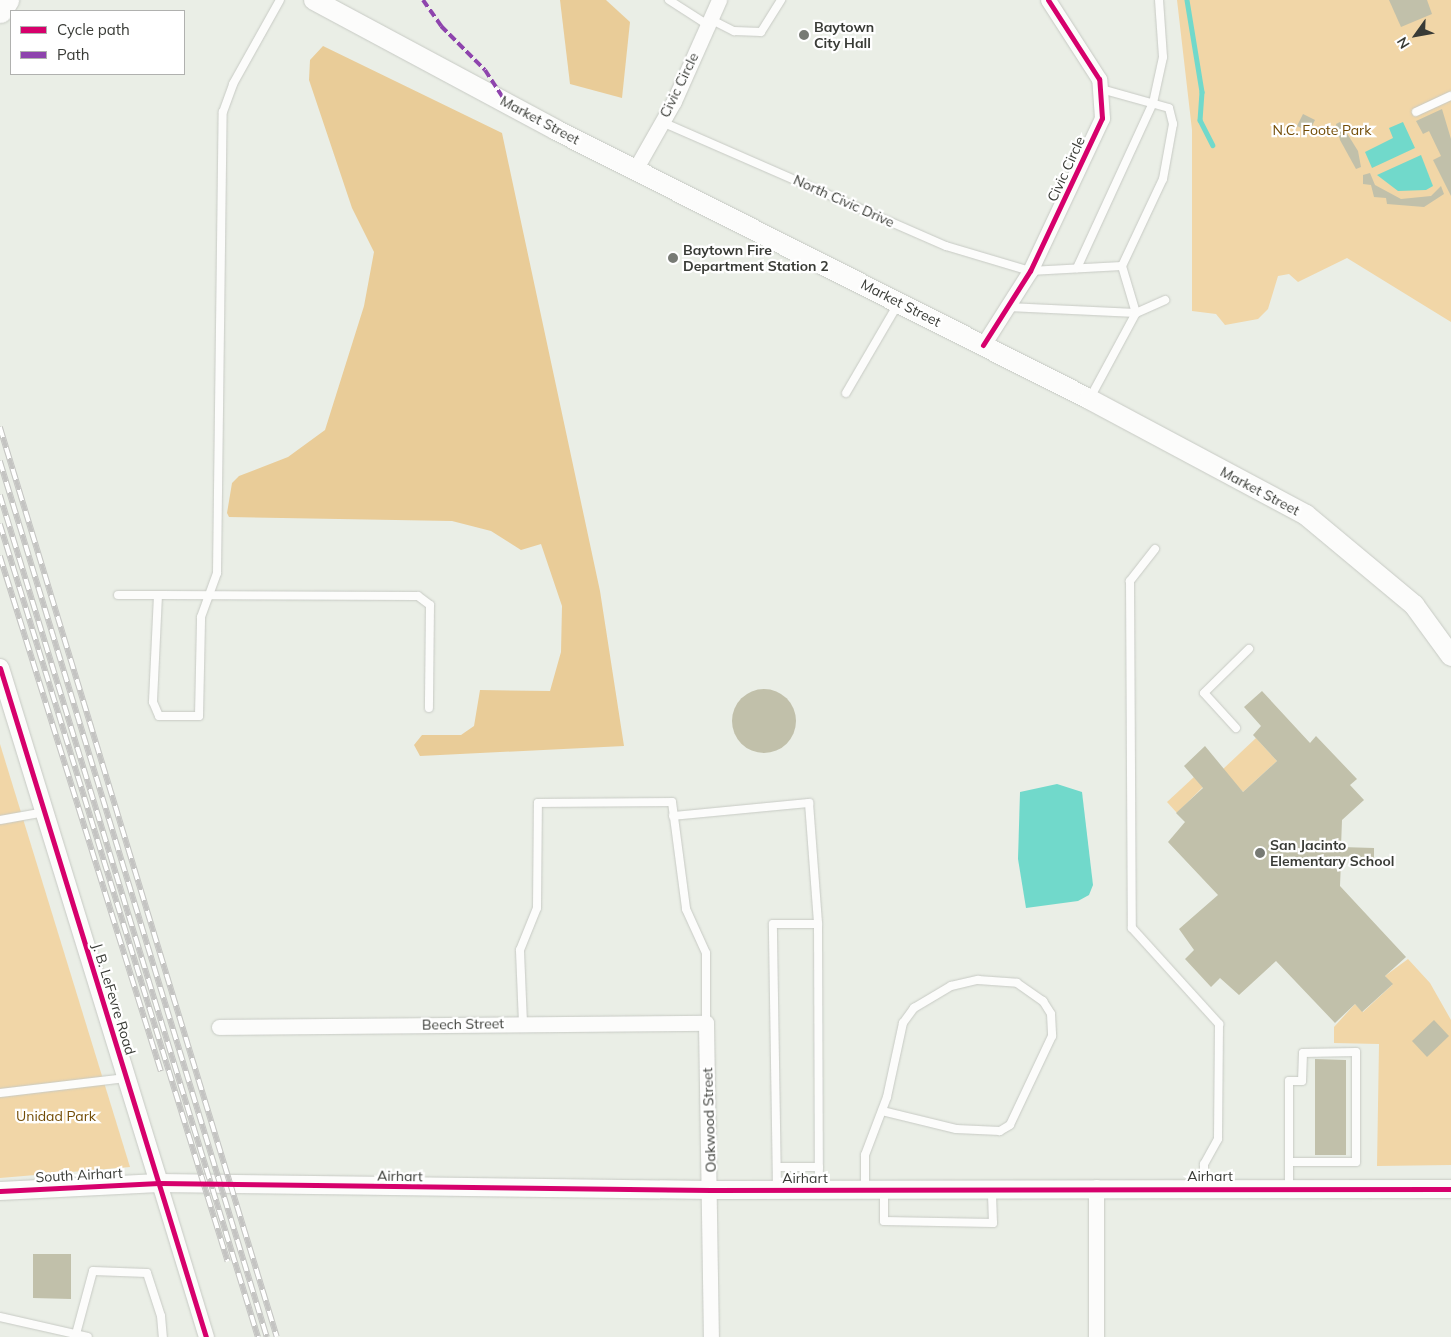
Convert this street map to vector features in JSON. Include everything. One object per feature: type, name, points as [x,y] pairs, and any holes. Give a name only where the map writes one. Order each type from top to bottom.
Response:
[{"type":"highway","points":[[0,10],[6,0]]},
{"type":"main road","name":"Market Street","points":[[314,0],[636,168],[1089,399],[1306,515],[1414,605],[1451,656]]},
{"type":"street","name":"Civic Circle","points":[[636,168],[662,122],[719,0]]},
{"type":"street","name":"Civic Circle","points":[[983,345],[1030,271],[1102,118],[1101,89],[1085,52],[1048,0]]},
{"type":"street","name":"J. B. LeFevre Road","points":[[0,668],[4,695],[46,812],[206,1337]]},
{"type":"street","name":"Beech Street","points":[[219,1026],[706,1023]]},
{"type":"street","name":"Oakwood Street","points":[[706,1023],[711,1190],[711,1337]]},
{"type":"street","name":"Airhart","points":[[159,1183],[711,1190],[1096,1187],[1451,1189]]},
{"type":"street","name":"South Airhart","points":[[0,1192],[159,1183]]},
{"type":"street","points":[[1096,1187],[1096,1337]]},
{"type":"lane","points":[[158,595],[154,702],[160,716],[165,718],[199,716],[201,618],[211,598],[217,573],[223,112],[232,84],[280,0]]},
{"type":"lane","points":[[669,0],[709,22],[734,31],[761,32],[781,0]]},
{"type":"lane","points":[[1077,268],[1153,103],[1163,58],[1159,0]]},
{"type":"lane","points":[[1089,399],[1136,313],[1122,266],[1163,179],[1172,145],[1173,114],[1169,108],[1101,89]]},
{"type":"lane","points":[[1416,112],[1451,96]]},
{"type":"lane","name":"North Civic Drive","points":[[662,122],[946,246],[1030,271]]},
{"type":"lane","points":[[1030,271],[1122,266]]},
{"type":"lane","points":[[1008,307],[1136,313],[1165,300]]},
{"type":"lane","points":[[846,393],[899,302]]},
{"type":"lane","points":[[1155,549],[1130,581],[1132,928],[1219,1024],[1218,1139],[1204,1164],[1204,1188]]},
{"type":"lane","points":[[118,595],[211,598],[418,596],[430,605],[429,708]]},
{"type":"lane","points":[[1236,728],[1204,693],[1249,649]]},
{"type":"lane","points":[[523,1023],[520,950],[537,908],[538,804],[672,802],[686,909],[706,953],[706,1023]]},
{"type":"lane","points":[[674,816],[809,803],[818,924],[819,1189]]},
{"type":"lane","points":[[0,820],[46,812]]},
{"type":"lane","points":[[777,1189],[773,924],[818,924]]},
{"type":"lane","points":[[865,1189],[865,1155],[882,1111],[902,1023],[930,995],[951,986],[1002,979],[1032,990],[1043,1001],[1051,1014],[1052,1036],[1010,1125],[1000,1131],[956,1128],[882,1111]]},
{"type":"lane","points":[[1289,1162],[1356,1162],[1356,1052],[1303,1053],[1302,1081],[1289,1082],[1289,1162],[1289,1188]]},
{"type":"lane","points":[[0,1093],[126,1078]]},
{"type":"lane","points":[[777,1166],[819,1167]]},
{"type":"lane","points":[[884,1188],[884,1221],[993,1223],[992,1188]]},
{"type":"lane","points":[[76,1334],[92,1271],[147,1273],[161,1316],[163,1337]]},
{"type":"lane","points":[[0,1317],[88,1337]]},
{"type":"green space","name":"N.C. Foote Park","points":[[1177,0],[1451,0],[1451,322],[1347,258],[1298,282],[1289,274],[1278,276],[1268,309],[1258,319],[1225,325],[1216,314],[1192,311],[1192,130]]},
{"type":"green space","points":[[1256,738],[1277,761],[1243,792],[1222,770]]},
{"type":"green space","name":"Unidad Park","points":[[0,744],[130,1167],[0,1178]]},
{"type":"green space","points":[[1194,777],[1203,787],[1177,813],[1167,802]]},
{"type":"green space","points":[[1408,959],[1430,983],[1451,1020],[1451,1165],[1377,1166],[1379,1044],[1334,1043],[1334,1027],[1355,1004],[1363,1012],[1392,985],[1385,976]]},
{"type":"shaded area","points":[[560,0],[606,0],[630,22],[622,98],[570,84]]},
{"type":"shaded area","points":[[323,46],[502,133],[600,591],[624,746],[420,756],[414,745],[422,735],[461,735],[474,726],[480,690],[550,691],[561,652],[562,606],[541,544],[521,550],[491,531],[452,521],[229,517],[227,513],[232,483],[239,476],[288,457],[325,430],[364,306],[374,252],[352,208],[309,80],[310,60]]},
{"type":"water","points":[[1403,122],[1415,148],[1372,168],[1365,152],[1393,138],[1389,128]]},
{"type":"water","points":[[1421,155],[1433,186],[1426,190],[1398,191],[1377,175]]},
{"type":"water","points":[[1057,784],[1082,792],[1093,885],[1089,895],[1078,901],[1026,908],[1018,859],[1020,792]]},
{"type":"building","points":[[1389,0],[1427,0],[1432,14],[1401,27]]},
{"type":"building","points":[[1442,109],[1451,139],[1451,196],[1433,160],[1441,156],[1429,131],[1423,134],[1416,121]]},
{"type":"building","points":[[1303,114],[1315,120],[1309,132],[1297,126]]},
{"type":"building","points":[[1340,122],[1358,151],[1361,167],[1356,169],[1340,140],[1336,124]]},
{"type":"building","points":[[1370,173],[1375,185],[1401,199],[1431,196],[1441,186],[1444,194],[1424,207],[1387,204],[1386,198],[1374,197],[1371,185],[1363,184],[1363,175]]},
{"type":"building","points":[[764,689],[782,695],[790,703],[796,721],[790,739],[782,747],[764,753],[746,747],[738,739],[732,721],[738,703],[746,695]]},
{"type":"building","name":"San Jacinto Elementary School","points":[[1262,691],[1310,743],[1316,736],[1357,779],[1350,785],[1364,800],[1342,820],[1341,847],[1374,848],[1374,861],[1341,860],[1340,886],[1406,957],[1385,976],[1393,984],[1362,1012],[1355,1004],[1335,1023],[1276,961],[1239,995],[1220,978],[1211,987],[1185,959],[1194,950],[1179,929],[1218,895],[1168,842],[1185,822],[1176,813],[1203,788],[1184,766],[1205,746],[1243,792],[1277,761],[1253,735],[1261,726],[1244,707]]},
{"type":"building","points":[[1434,1020],[1449,1036],[1427,1057],[1412,1041]]},
{"type":"building","points":[[1315,1059],[1346,1060],[1346,1155],[1315,1155]]},
{"type":"building","points":[[33,1254],[71,1254],[71,1299],[33,1298]]},
{"type":"waterway","points":[[1187,0],[1202,92],[1200,120],[1213,145]]},
{"type":"railway","points":[[0,427],[277,1337]]},
{"type":"railway","points":[[0,461],[267,1337]]},
{"type":"railway","points":[[0,495],[258,1337]]},
{"type":"railway","points":[[0,524],[228,1262]]},
{"type":"railway","points":[[0,556],[161,1071]]},
{"type":"marked path","points":[[423,0],[441,26],[485,70],[505,101]]},
{"type":"cycle path","points":[[983,345],[1030,271],[1102,118],[1099,79],[1048,0]]},
{"type":"cycle path","points":[[0,668],[206,1337]]},
{"type":"cycle path","points":[[0,1191],[159,1183],[711,1190],[1451,1189]]},
{"type":"place","name":"Baytown City Hall","points":[[804,35]]},
{"type":"place","name":"Baytown Fire Department Station 2","points":[[673,258]]},
{"type":"place","name":"San Jacinto Elementary School","points":[[1260,853]]}]
